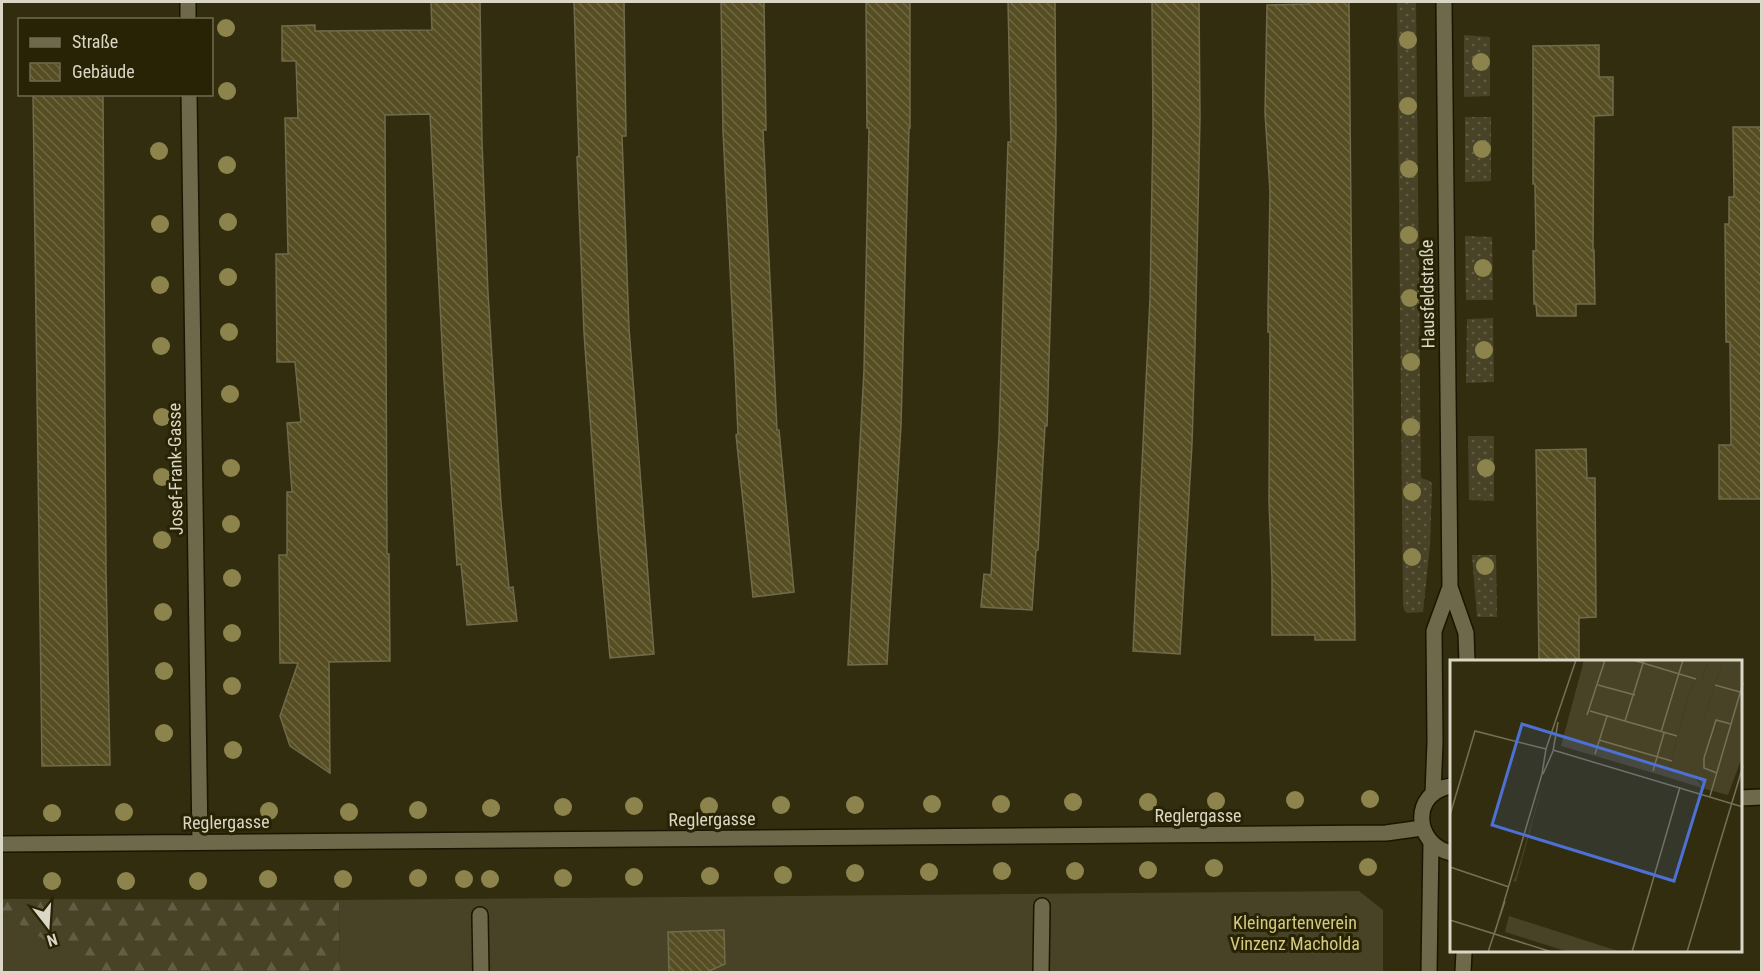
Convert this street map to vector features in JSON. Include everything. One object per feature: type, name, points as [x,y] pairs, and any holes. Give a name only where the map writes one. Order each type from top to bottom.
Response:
[{"type":"street","points":[[188,2],[188,18]]},
{"type":"street","name":"Hausfeldstraße","points":[[1444,2],[1450,586],[1466,633],[1467,660]]},
{"type":"street","name":"Josef-Frank-Gasse","points":[[189,96],[200,842]]},
{"type":"street","name":"Hausfeldstraße","points":[[1422,828],[1423,810],[1433,794],[1434,631],[1450,586]]},
{"type":"street","points":[[1433,794],[1450,786]]},
{"type":"street","points":[[1742,798],[1761,797]]},
{"type":"street","points":[[1422,828],[1431,843],[1440,850],[1450,853]]},
{"type":"street","name":"Reglergasse","points":[[2,844],[1374,833],[1422,828]]},
{"type":"street","points":[[1429,972],[1431,843]]},
{"type":"street","points":[[1041,972],[1042,906]]},
{"type":"street","points":[[480,915],[481,972]]},
{"type":"street","points":[[1463,972],[1464,953]]},
{"type":"green space","points":[[1397,2],[1416,2],[1421,478],[1432,484],[1430,545],[1423,612],[1407,613],[1403,605]]},
{"type":"green space","points":[[1464,35],[1490,37],[1490,96],[1464,97]]},
{"type":"green space","points":[[1465,117],[1491,117],[1491,181],[1465,182]]},
{"type":"green space","points":[[1465,236],[1492,237],[1493,300],[1466,300]]},
{"type":"green space","points":[[1493,318],[1494,382],[1466,383],[1467,319]]},
{"type":"green space","points":[[1468,436],[1494,436],[1494,501],[1469,500]]},
{"type":"green space","points":[[1472,555],[1496,555],[1497,617],[1477,617]]},
{"type":"green space","name":"Kleingartenverein Vinzenz Macholda","points":[[1359,891],[1383,910],[1383,972],[340,972],[339,900]]},
{"type":"green space","points":[[2,899],[339,900],[340,972],[91,972],[80,962],[2,914]]},
{"type":"green space","points":[[2,914],[81,962],[91,972],[2,972]]},
{"type":"building","points":[[431,2],[480,2],[482,142],[488,293],[501,503],[509,588],[513,587],[517,621],[467,625],[461,564],[457,565],[444,381],[430,114],[385,115],[387,554],[389,554],[390,661],[329,662],[330,773],[290,746],[280,716],[298,663],[280,663],[279,555],[287,555],[287,492],[292,492],[287,423],[301,422],[295,362],[277,362],[276,254],[288,254],[285,118],[298,118],[296,61],[282,61],[282,26],[315,25],[315,31],[432,30]]},
{"type":"building","points":[[574,2],[624,2],[626,136],[622,136],[629,328],[654,654],[610,658],[584,333]]},
{"type":"building","points":[[721,2],[764,2],[766,130],[763,130],[777,430],[779,430],[794,592],[753,597],[736,435],[738,434],[723,131]]},
{"type":"building","points":[[866,2],[910,2],[910,128],[901,425],[887,664],[848,665],[864,370],[869,128],[867,128]]},
{"type":"building","points":[[1008,2],[1055,2],[1056,130],[1047,426],[1045,426],[1032,610],[981,607],[984,574],[991,575],[999,436],[1008,142],[1011,142]]},
{"type":"building","points":[[1152,2],[1199,2],[1200,118],[1195,347],[1180,654],[1133,651],[1150,299],[1153,127]]},
{"type":"building","points":[[1308,2],[1349,2],[1355,640],[1315,640],[1315,635],[1272,635],[1269,501],[1270,332],[1268,332],[1270,191],[1265,113],[1267,5],[1308,4]]},
{"type":"building","points":[[1599,45],[1599,77],[1613,77],[1613,115],[1594,116],[1595,304],[1576,304],[1576,316],[1537,316],[1536,304],[1534,304],[1533,251],[1536,251],[1535,184],[1533,184],[1533,46]]},
{"type":"building","points":[[33,96],[103,96],[106,571],[110,765],[42,766]]},
{"type":"building","points":[[1733,127],[1761,127],[1761,499],[1719,499],[1719,445],[1731,445],[1730,342],[1726,342],[1725,224],[1729,224],[1729,197],[1734,197]]},
{"type":"building","points":[[1586,449],[1587,478],[1595,478],[1596,617],[1579,618],[1579,660],[1539,660],[1536,450]]},
{"type":"building","points":[[724,930],[725,964],[707,972],[669,972],[668,932]]}]
